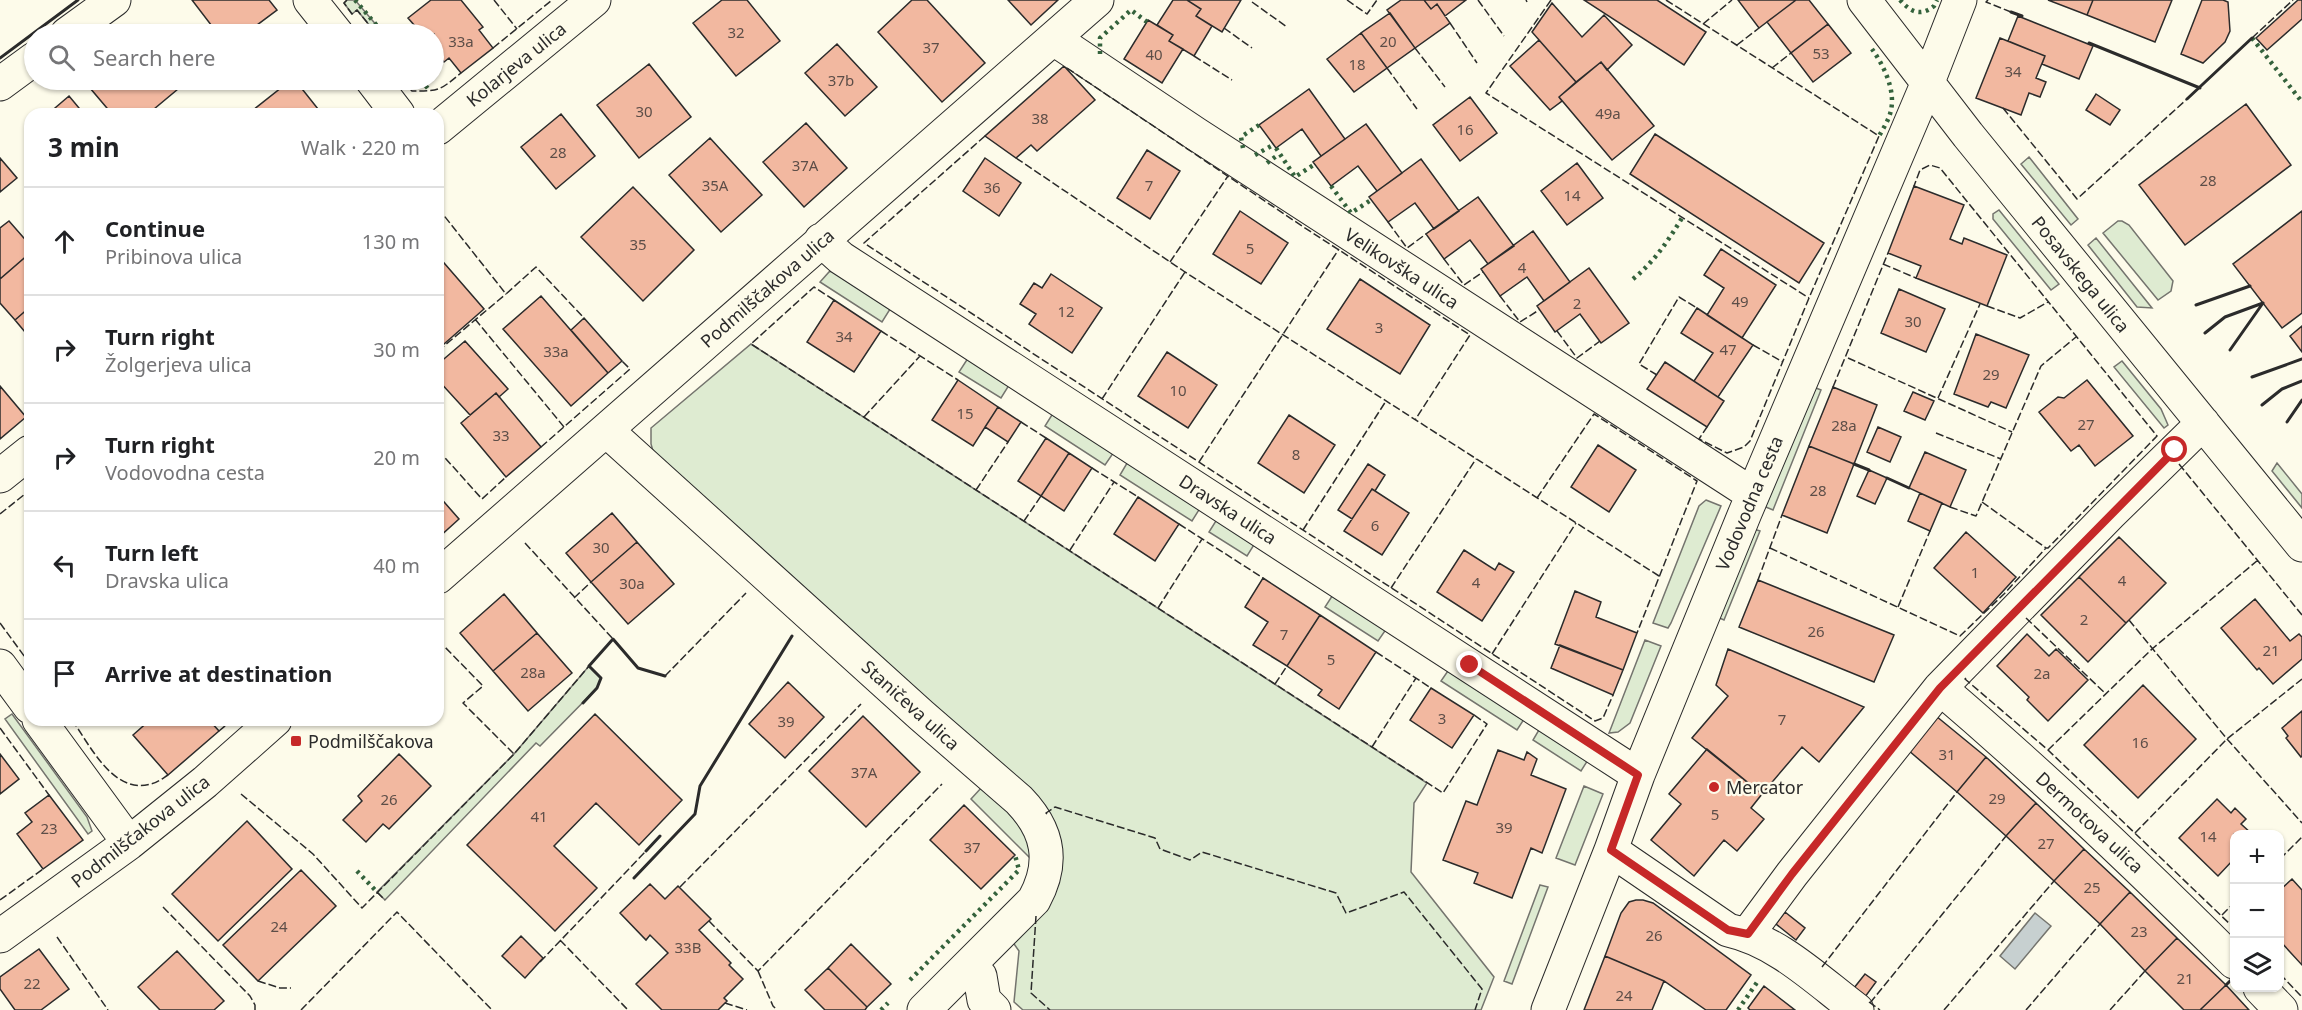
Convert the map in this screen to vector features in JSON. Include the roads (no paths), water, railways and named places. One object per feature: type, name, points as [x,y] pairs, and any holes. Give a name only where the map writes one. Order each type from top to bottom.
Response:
[{"type":"street","points":[[81,24],[114,0]]},
{"type":"street","points":[[310,0],[329,24]]},
{"type":"street","name":"Kolarjeva ulica","points":[[444,123],[594,0]]},
{"type":"street","name":"Podmilščakova ulica","points":[[444,572],[1097,0]]},
{"type":"street","name":"Posavskega ulica","points":[[1864,0],[1975,144],[2302,545]]},
{"type":"street","name":"Vodovodna cesta","points":[[1548,1010],[1638,775],[1752,495],[1928,82],[1960,0]]},
{"type":"street","name":"Velikovška ulica","points":[[1054,39],[1752,495]]},
{"type":"street","points":[[0,84],[24,66]]},
{"type":"street","points":[[380,90],[393,108]]},
{"type":"street","name":"Dravska ulica","points":[[821,240],[841,258],[1638,775]]},
{"type":"street","points":[[1748,934],[1792,874],[1940,688],[2110,514],[2203,423]]},
{"type":"street","name":"Staničeva ulica","points":[[606,430],[1031,813],[1040,827],[1046,844],[1047,864],[1040,889],[1034,900],[924,1010]]},
{"type":"street","points":[[0,476],[24,457]]},
{"type":"street","points":[[0,666],[24,699]]},
{"type":"street","name":"Dermotova ulica","points":[[1940,688],[2069,802],[2230,957]]},
{"type":"street","points":[[43,726],[129,843]]},
{"type":"street","name":"Podmilščakova ulica","points":[[0,936],[129,843],[205,782],[268,726]]},
{"type":"street","points":[[1611,850],[1728,930],[1748,934],[1774,948],[1857,1010]]},
{"type":"street","points":[[969,965],[980,976],[984,1000],[994,1010]]},
{"type":"street","points":[[2265,992],[2281,1010]]},
{"type":"place","name":"Podmilščakova","points":[[296,741]]},
{"type":"place","name":"Mercator","points":[[1714,787]]}]
